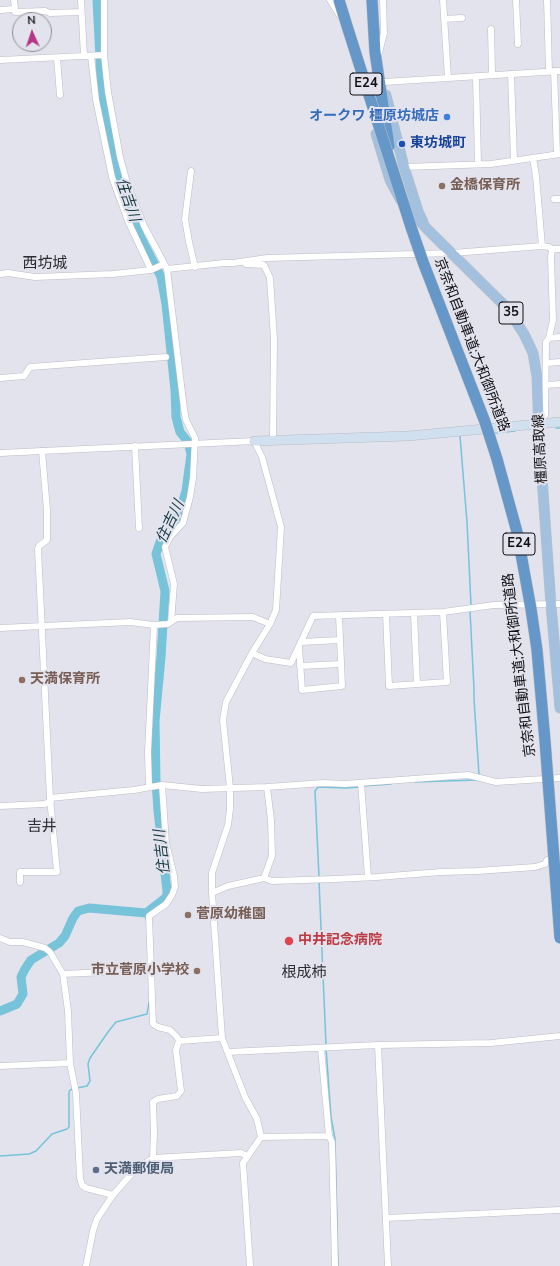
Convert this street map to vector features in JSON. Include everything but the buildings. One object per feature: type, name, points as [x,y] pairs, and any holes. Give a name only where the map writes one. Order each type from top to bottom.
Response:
[{"type":"highway","name":"E24","points":[[340,0],[393,168]]},
{"type":"highway","name":"E24","points":[[372,0],[375,52],[393,168]]},
{"type":"highway","name":"京奈和自動車道;大和御所道路","points":[[393,168],[423,262],[471,383],[487,429],[507,495],[520,547],[531,609],[539,672],[560,938]]},
{"type":"main road","name":"橿原高取線","points":[[344,0],[377,139],[390,180],[400,199],[428,230],[507,308],[524,334],[536,365],[538,377],[539,423],[556,604],[560,708]]},
{"type":"main road","name":"橿原高取線","points":[[377,0],[379,53],[384,82],[404,167],[418,211],[428,230]]},
{"type":"street","points":[[14,0],[15,12],[81,12]]},
{"type":"street","points":[[81,0],[84,56]]},
{"type":"street","points":[[104,0],[104,55],[111,111],[120,157],[144,226],[166,266],[184,409],[186,420],[195,438],[193,478],[184,516],[182,523],[170,537],[166,547],[174,584],[171,622]]},
{"type":"street","points":[[330,0],[353,36]]},
{"type":"street","points":[[379,53],[384,33],[383,0]]},
{"type":"street","points":[[443,0],[448,78]]},
{"type":"street","points":[[516,0],[518,44]]},
{"type":"street","points":[[404,167],[478,164],[559,154],[554,71],[547,0]]},
{"type":"street","points":[[0,10],[15,9]]},
{"type":"street","points":[[444,19],[462,18]]},
{"type":"street","points":[[491,29],[492,75]]},
{"type":"street","points":[[0,60],[104,55]]},
{"type":"street","points":[[91,56],[96,100],[112,177],[128,221],[151,270]]},
{"type":"street","points":[[57,58],[60,95]]},
{"type":"street","points":[[384,82],[554,71]]},
{"type":"street","points":[[511,74],[514,160]]},
{"type":"street","points":[[476,76],[478,164]]},
{"type":"street","points":[[533,158],[542,246]]},
{"type":"street","points":[[192,171],[185,219],[188,242],[195,267]]},
{"type":"street","points":[[0,274],[8,273],[35,277],[113,274],[151,270],[166,266],[195,267],[267,258],[453,253],[542,246],[549,247],[552,250],[560,249]]},
{"type":"street","points":[[539,423],[545,415],[547,363],[546,342],[549,338],[553,320],[552,250]]},
{"type":"street","points":[[233,263],[264,265],[270,278],[274,339],[272,440]]},
{"type":"street","points":[[549,338],[560,337]]},
{"type":"street","points":[[0,378],[24,376],[30,367],[166,357]]},
{"type":"street","points":[[547,363],[560,362]]},
{"type":"street","points":[[546,385],[560,384]]},
{"type":"street","points":[[0,453],[272,440],[408,436],[560,422]]},
{"type":"street","points":[[250,1266],[243,1163],[261,1137],[257,1119],[245,1097],[222,1038],[212,893],[212,873],[228,825],[230,788],[223,720],[226,702],[252,653],[270,624],[276,610],[281,527],[262,457],[254,441]]},
{"type":"street","points":[[135,446],[139,528]]},
{"type":"street","points":[[20,882],[20,872],[57,872],[50,800],[38,549],[39,546],[47,540],[47,510],[42,451]]},
{"type":"street","points":[[252,653],[265,659],[290,662],[313,616],[443,612],[494,605],[556,604]]},
{"type":"street","points":[[386,614],[389,686],[447,682],[443,612]]},
{"type":"street","points":[[414,613],[417,684]]},
{"type":"street","points":[[300,644],[302,690],[342,686],[339,616]]},
{"type":"street","points":[[0,628],[130,622],[154,625],[168,624],[177,618],[253,617],[270,624]]},
{"type":"street","points":[[149,787],[148,752],[154,625]]},
{"type":"street","points":[[300,644],[340,640]]},
{"type":"street","points":[[300,666],[341,664]]},
{"type":"street","points":[[0,806],[44,804],[50,800],[134,790],[162,785],[202,789],[324,783],[361,786],[468,775],[496,782],[560,778]]},
{"type":"street","points":[[153,1158],[153,1102],[158,1099],[177,1096],[181,1091],[176,1050],[179,1041],[170,1030],[152,1024],[149,916],[166,904],[175,887],[174,876],[166,843],[162,785]]},
{"type":"street","points":[[361,786],[368,878]]},
{"type":"street","points":[[264,878],[272,856],[271,820],[267,787]]},
{"type":"street","points":[[212,893],[228,886],[264,878],[272,880],[368,878],[441,872],[478,871],[535,867],[545,864],[547,860],[560,859]]},
{"type":"street","points":[[0,938],[10,942],[23,942],[45,948],[50,952],[63,974],[68,1010],[70,1063],[76,1093],[80,1178],[82,1185],[86,1188],[113,1195]]},
{"type":"street","points":[[63,974],[151,970]]},
{"type":"street","points":[[228,1052],[378,1045],[491,1043],[560,1036]]},
{"type":"street","points":[[179,1041],[222,1038]]},
{"type":"street","points":[[378,1045],[388,1266]]},
{"type":"street","points":[[324,1048],[329,1136],[332,1142],[335,1266]]},
{"type":"street","points":[[0,1066],[70,1063]]},
{"type":"street","points":[[261,1137],[329,1136]]},
{"type":"street","points":[[86,1266],[93,1230],[97,1219],[113,1195],[134,1171],[153,1158],[242,1153],[247,1156]]},
{"type":"street","points":[[386,1218],[560,1210]]},
{"type":"waterway","name":"住吉川","points":[[0,1011],[17,1004],[23,994],[21,977],[25,969],[31,960],[59,943],[65,936],[73,918],[78,911],[89,908],[146,913],[167,896],[158,811],[155,721],[165,591],[156,554],[160,542],[174,523],[181,507],[186,491],[191,454],[188,442],[180,432],[176,417],[175,390],[166,304],[161,277],[140,236],[125,199],[116,167],[102,97],[97,0]]},
{"type":"waterway","points":[[495,433],[515,431]]},
{"type":"waterway","points":[[460,436],[467,522],[471,605]]},
{"type":"waterway","points":[[470,611],[479,775]]},
{"type":"waterway","points":[[415,782],[477,780]]},
{"type":"waterway","points":[[363,786],[391,784]]},
{"type":"waterway","points":[[319,877],[315,791],[318,787],[359,787]]},
{"type":"waterway","points":[[319,881],[326,1045]]},
{"type":"waterway","name":"住吉川","points":[[146,913],[146,919]]},
{"type":"waterway","points":[[77,1088],[87,1086],[90,1081],[88,1064],[90,1058],[116,1022],[147,1014],[149,1002]]},
{"type":"waterway","points":[[326,1048],[331,1117],[335,1139],[338,1266]]},
{"type":"waterway","points":[[0,1156],[29,1154],[36,1151],[52,1134],[67,1129],[69,1127],[69,1092],[73,1089]]},
{"type":"place","name":"オークワ 橿原坊城店","points":[[447,117]]},
{"type":"place","name":"東坊城町","points":[[402,144]]},
{"type":"place","name":"金橋保育所","points":[[442,186]]},
{"type":"place","name":"天満保育所","points":[[22,680]]},
{"type":"place","name":"菅原幼稚園","points":[[188,915]]},
{"type":"place","name":"中井記念病院","points":[[289,941]]},
{"type":"place","name":"市立菅原小学校","points":[[197,971]]},
{"type":"place","name":"天満郵便局","points":[[96,1170]]},
{"type":"district","name":"西坊城","points":[[45,264]]},
{"type":"district","name":"吉井","points":[[42,827]]},
{"type":"district","name":"根成柿","points":[[304,973]]}]
